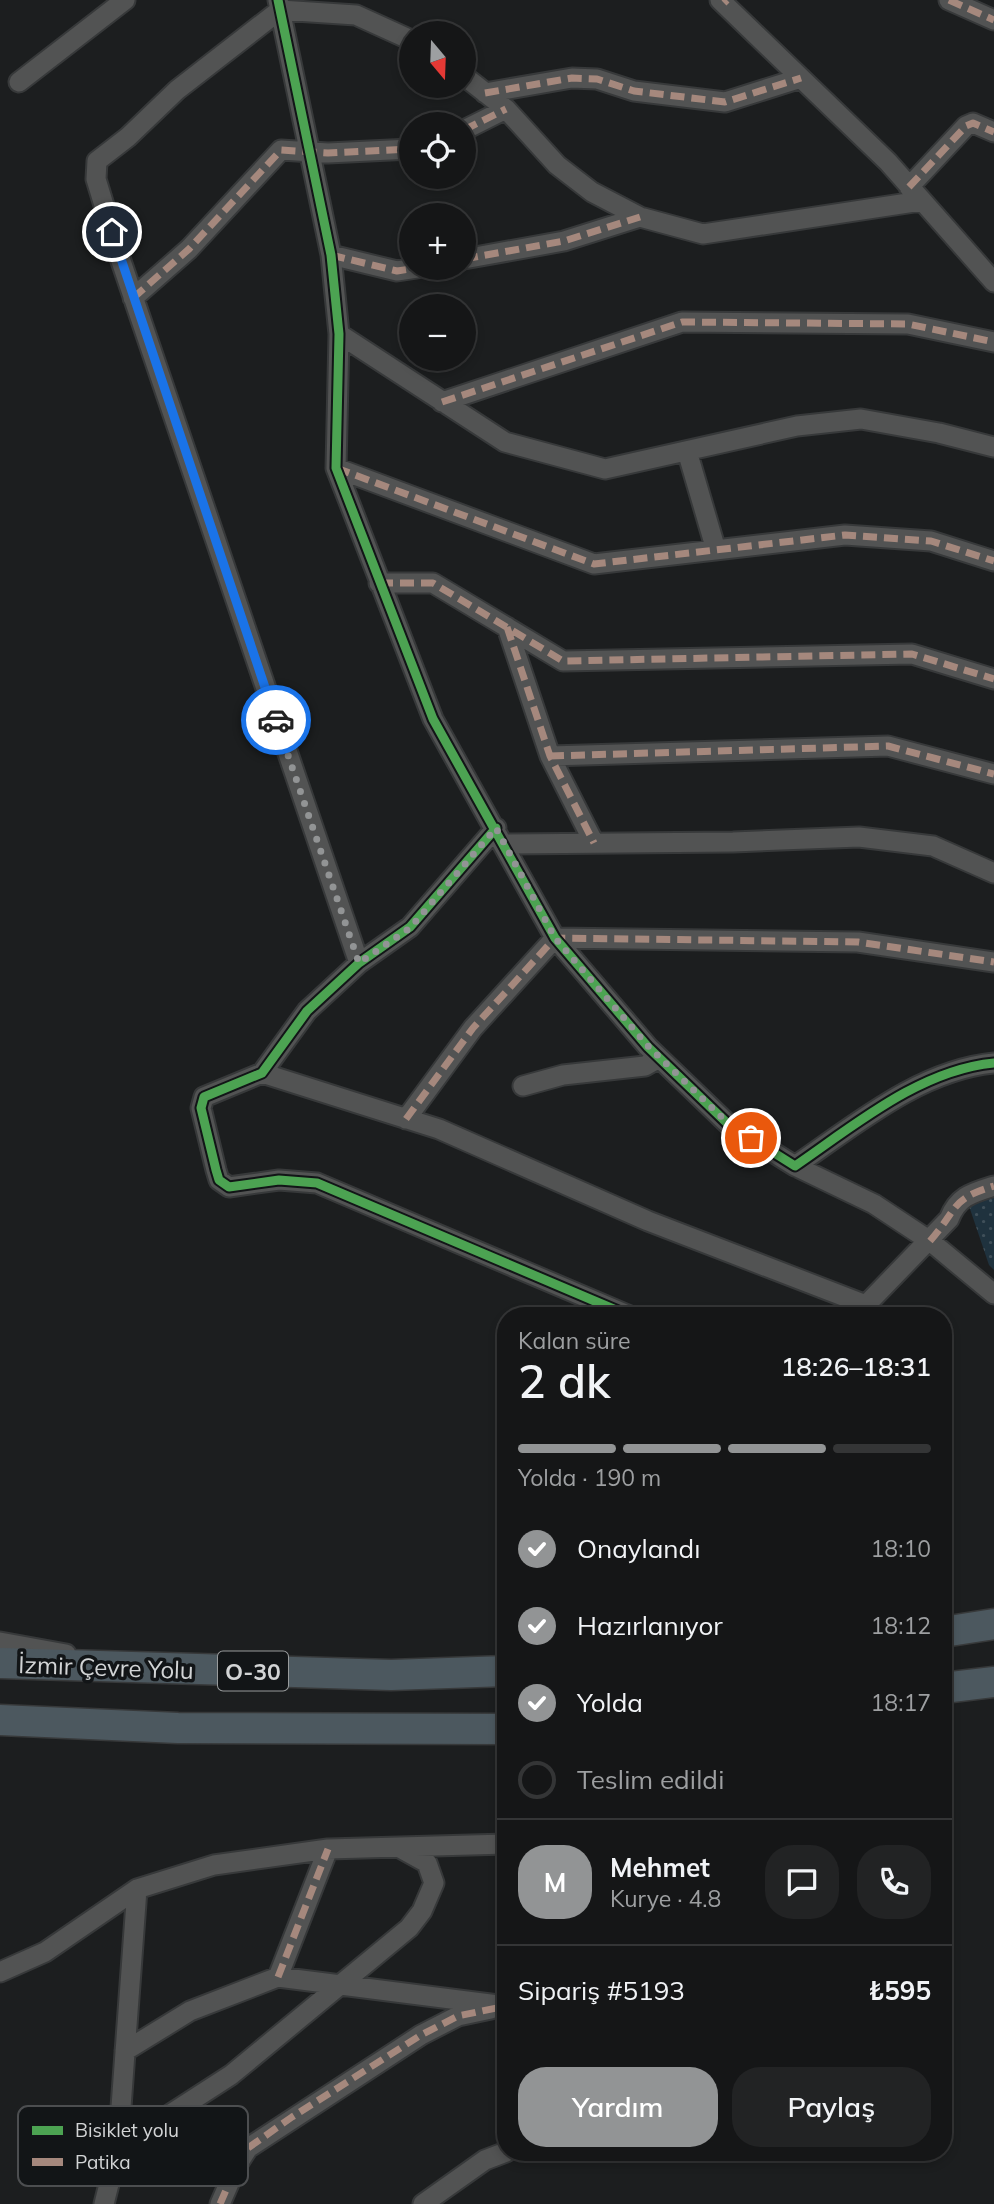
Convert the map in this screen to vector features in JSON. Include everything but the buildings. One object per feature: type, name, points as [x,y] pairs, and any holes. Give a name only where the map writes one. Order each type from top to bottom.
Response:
[{"type":"highway","points":[[952,1631],[994,1624]]},
{"type":"highway","name":"İzmir Çevre Yolu","points":[[0,1662],[391,1675],[497,1671]]},
{"type":"highway","points":[[952,1687],[994,1682]]},
{"type":"highway","points":[[0,1720],[178,1728],[497,1729]]},
{"type":"street","points":[[19,82],[125,0]]},
{"type":"street","points":[[950,0],[994,20]]},
{"type":"street","points":[[724,1],[915,194],[994,282]]},
{"type":"street","points":[[279,5],[331,255],[338,334],[336,468],[433,719],[555,938],[660,1058],[729,1124],[795,1166],[874,1204],[930,1241],[994,1294]]},
{"type":"street","points":[[359,963],[133,298],[96,179],[97,160],[128,137],[177,90],[279,5],[356,15],[399,35]]},
{"type":"street","points":[[485,93],[572,78],[597,79],[634,91],[725,102],[801,78]]},
{"type":"street","points":[[476,86],[506,109],[557,165],[592,192],[640,217],[703,234],[915,194],[966,126],[973,123],[994,132]]},
{"type":"street","points":[[476,124],[506,109]]},
{"type":"street","points":[[133,298],[189,249],[281,149],[328,153],[399,150]]},
{"type":"street","points":[[476,257],[564,241],[640,217]]},
{"type":"street","points":[[331,255],[399,271]]},
{"type":"street","points":[[442,402],[682,322],[908,324],[994,342]]},
{"type":"street","points":[[338,334],[505,442],[605,469],[797,426],[861,419],[939,433],[994,447]]},
{"type":"street","points":[[687,451],[716,550]]},
{"type":"street","points":[[336,468],[594,564],[845,535],[931,541],[994,561]]},
{"type":"street","points":[[379,583],[433,583],[563,661],[912,654],[994,679]]},
{"type":"street","points":[[507,627],[550,756],[594,843]]},
{"type":"street","points":[[550,756],[888,746],[994,774]]},
{"type":"street","points":[[609,1307],[317,1183],[279,1180],[229,1187],[219,1180],[201,1108],[204,1097],[261,1073],[307,1012],[359,963],[410,928],[500,836],[594,843],[859,837],[933,846],[994,873]]},
{"type":"street","points":[[406,1119],[473,1028],[555,938],[858,942],[994,962]]},
{"type":"street","points":[[523,1086],[563,1075],[645,1066],[660,1058]]},
{"type":"street","points":[[795,1166],[931,1079],[972,1065],[994,1063]]},
{"type":"street","points":[[261,1073],[439,1129],[648,1222],[856,1307]]},
{"type":"street","points":[[866,1307],[930,1241],[949,1219],[955,1204],[968,1194],[994,1186]]},
{"type":"street","points":[[0,1642],[150,1669]]},
{"type":"street","points":[[0,1972],[45,1952],[137,1889],[214,1865],[328,1849],[497,1844]]},
{"type":"street","points":[[183,2106],[231,2075],[410,1928],[431,1895],[435,1883],[427,1863],[399,1847]]},
{"type":"street","points":[[278,1977],[328,1849]]},
{"type":"street","points":[[121,2106],[137,1889]]},
{"type":"street","points":[[125,2051],[190,2011],[278,1977],[497,2005]]},
{"type":"street","points":[[248,2148],[292,2116],[421,2035],[458,2016],[497,2008]]},
{"type":"street","points":[[423,2204],[485,2160],[497,2155]]},
{"type":"street","points":[[104,2204],[108,2186]]},
{"type":"street","points":[[220,2204],[228,2186]]},
{"type":"shaded area","points":[[994,1196],[994,1270],[989,1265],[968,1203]]},
{"type":"marked path","points":[[724,3],[727,0]]},
{"type":"marked path","points":[[949,0],[994,20]]},
{"type":"marked path","points":[[485,93],[572,78],[597,79],[634,91],[725,102],[801,78]]},
{"type":"marked path","points":[[476,124],[506,109]]},
{"type":"marked path","points":[[909,187],[966,126],[973,123],[994,132]]},
{"type":"marked path","points":[[133,298],[189,249],[281,150],[328,153],[399,150]]},
{"type":"marked path","points":[[476,257],[564,241],[640,217]]},
{"type":"marked path","points":[[331,255],[399,271]]},
{"type":"marked path","points":[[442,402],[682,322],[908,324],[994,342]]},
{"type":"marked path","points":[[336,468],[594,564],[845,535],[931,541],[994,561]]},
{"type":"marked path","points":[[379,583],[433,583],[563,661],[912,654],[994,679]]},
{"type":"marked path","points":[[507,627],[550,756],[594,843]]},
{"type":"marked path","points":[[550,756],[888,746],[994,774]]},
{"type":"marked path","points":[[406,1119],[473,1028],[555,938],[858,942],[994,962]]},
{"type":"marked path","points":[[930,1241],[956,1206],[969,1196],[994,1186]]},
{"type":"marked path","points":[[278,1977],[328,1849]]},
{"type":"marked path","points":[[248,2148],[421,2035],[458,2016],[497,2008]]},
{"type":"marked path","points":[[220,2204],[228,2186]]},
{"type":"cycle path","points":[[278,0],[331,255],[339,334],[336,468],[433,719],[555,938],[648,1047],[728,1124],[795,1166],[865,1117],[914,1088],[940,1076],[994,1063]]},
{"type":"cycle path","points":[[496,828],[410,927],[359,963],[307,1011],[262,1073],[204,1097],[201,1108],[219,1180],[229,1187],[279,1180],[317,1183],[609,1307]]},
{"type":"way so far","points":[[276,720],[359,963],[410,928],[496,828],[555,938],[649,1047],[729,1124],[751,1138]]},
{"type":"route","points":[[112,232],[276,720]]}]
